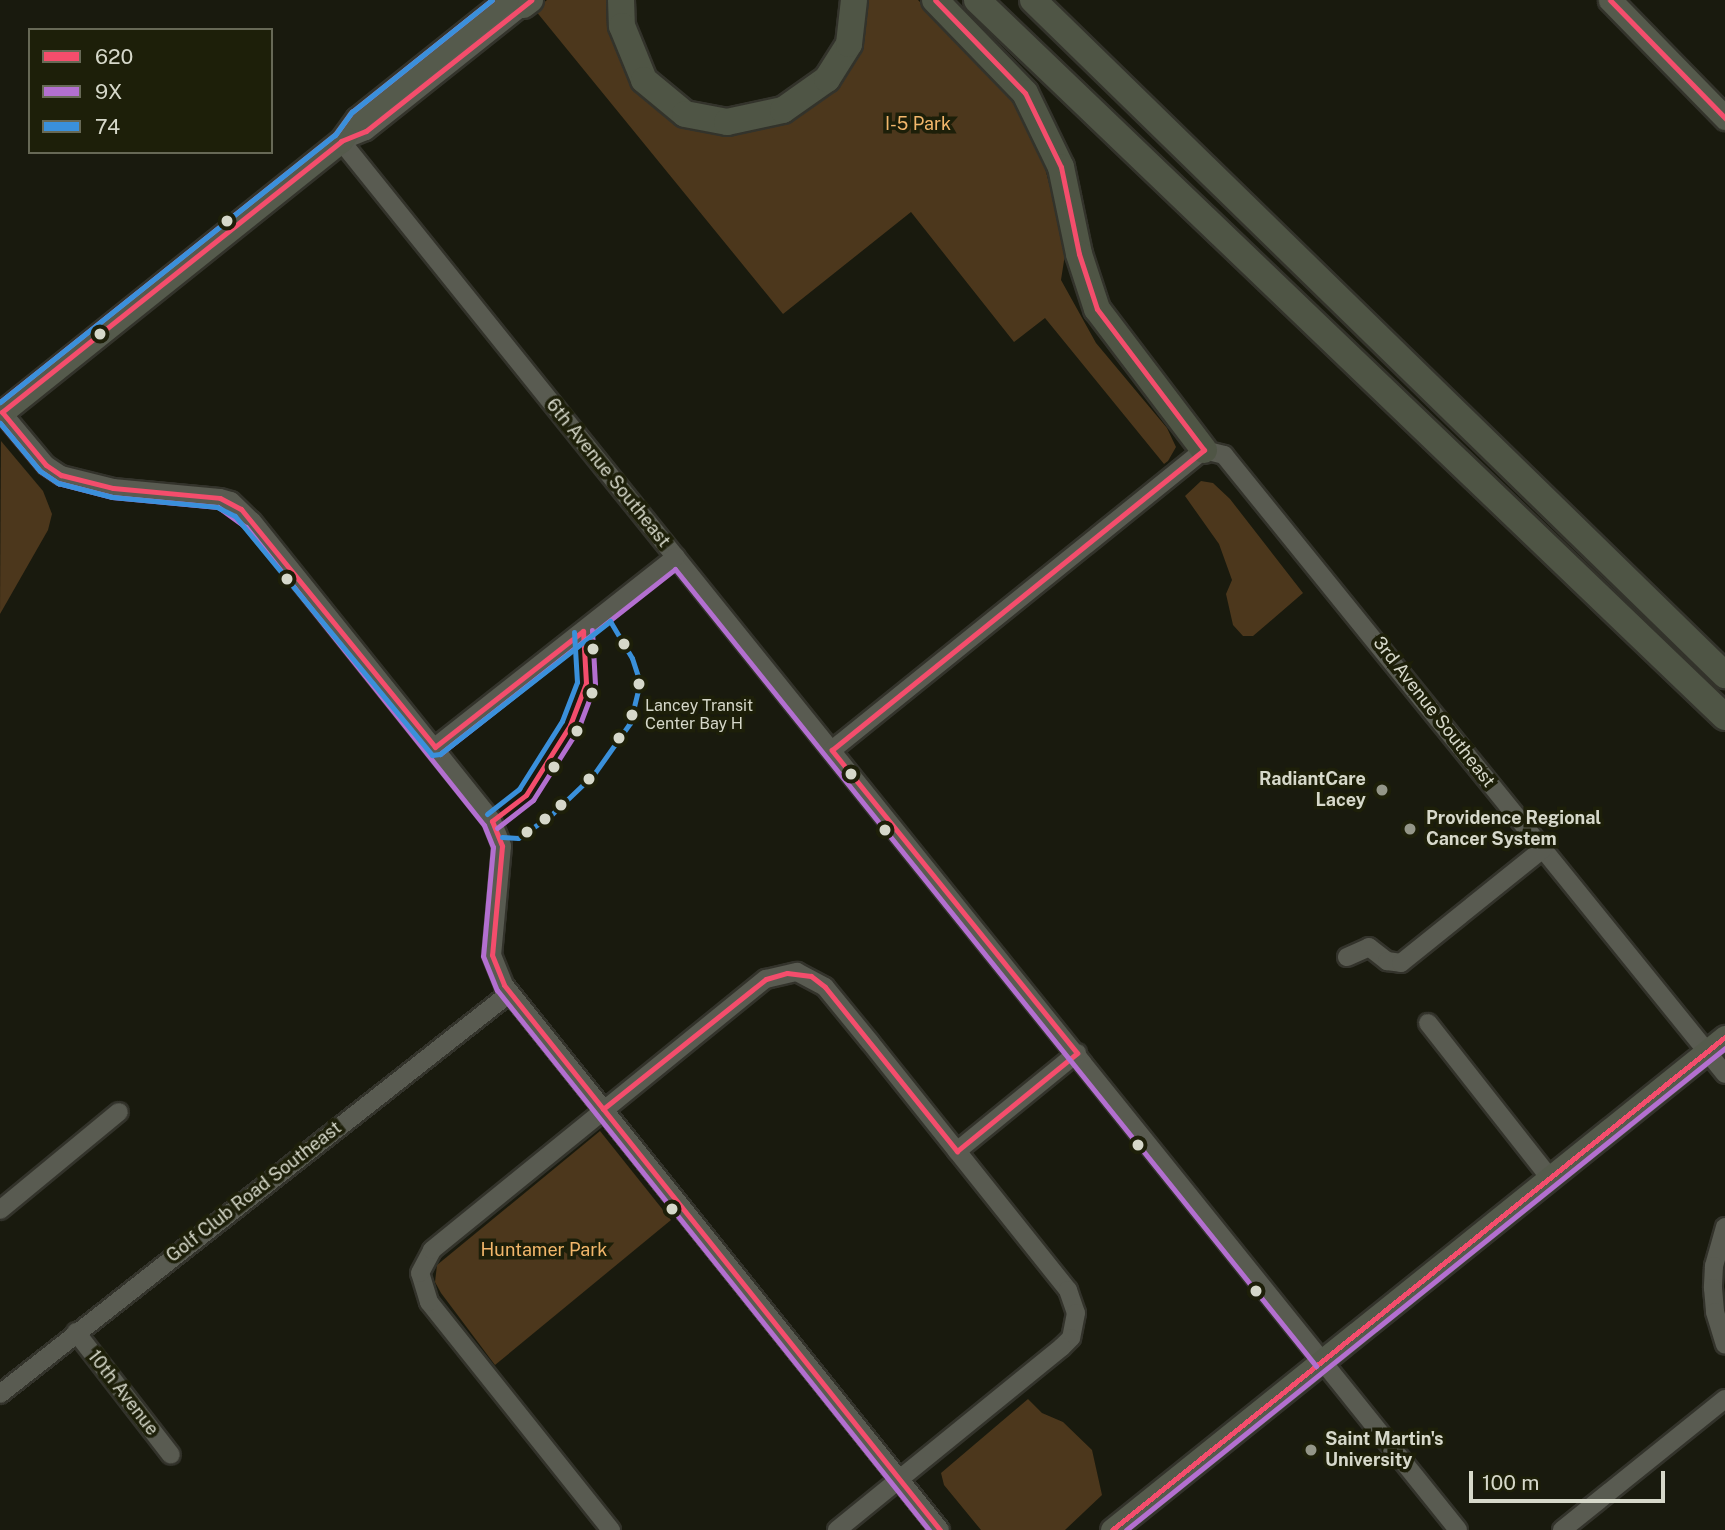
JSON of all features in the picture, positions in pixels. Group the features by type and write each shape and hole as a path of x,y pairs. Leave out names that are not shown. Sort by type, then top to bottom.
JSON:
{"highway":[{"path":"621,0 625,36 644,80 685,114 727,122 783,110 827,79 849,44 853,0"},
{"path":"935,0 998,61 1039,117 1061,167 1079,254 1097,309 1204,450"},
{"path":"977,0 1725,717"},
{"path":"1032,0 1267,225 1725,675"},
{"path":"1050,0 1267,225"}],"main road":[{"path":"1610,0 1725,118"},
{"path":"1,412 341,141 357,120 520,2"},
{"path":"1112,1530 1716,1044"}],"street":[{"name":"6th Avenue Southeast","path":"341,141 1458,1530"},
{"path":"1,412 46,465 61,475 113,488 220,498 242,509 478,799 502,846 492,955 495,969 510,993 940,1530"},
{"path":"832,750 1204,450"},
{"name":"3rd Avenue Southeast","path":"1204,450 1224,455 1237,467 1543,849 1716,1044 1725,1074"},
{"path":"435,747 676,557"},
{"path":"1347,957 1369,947 1387,961 1401,963 1543,849"},
{"path":"611,1530 429,1302 420,1273 432,1250 603,1109 766,979 797,972 825,988 1068,1290 1074,1301 1076,1324 1062,1348 837,1530"},
{"name":"Golf Club Road Southeast","path":"0,1394 510,993"},
{"path":"1428,1023 1550,1178"},
{"path":"957,1151 1077,1053"},
{"path":"0,1210 119,1112"},
{"path":"1725,1227 1714,1266 1713,1288 1725,1345"},
{"name":"10th Avenue","path":"76,1332 171,1455"},
{"path":"1562,1530 1725,1399"}],"green space":[{"name":"I-5 Park","path":"547,0 608,0 612,25 679,123 711,133 731,133 783,125 840,85 852,63 865,0 918,0 1011,95 1039,145 1066,248 1061,280 1096,343 1167,428 1176,447 1168,461 1164,464 1045,318 1014,342 911,212 783,314 535,10"},
{"path":"1,441 43,491 52,514 48,530 0,614"},
{"path":"1201,481 1213,483 1230,499 1303,593 1253,636 1243,636 1233,625 1226,594 1232,580 1219,544 1185,496"},
{"name":"Huntamer Park","path":"600,1131 671,1220 495,1365 441,1293 435,1282 437,1265"},
{"path":"1028,1399 1042,1413 1063,1422 1092,1450 1102,1495 1065,1530 981,1530 944,1485 941,1473"}],"transit line":[{"name":"9X","path":"0,402 335,135 352,112 492,0"},
{"name":"74","path":"0,402 335,135 352,112 492,0"},
{"name":"620","path":"2,412 341,141 366,131 531,0"},
{"name":"620","path":"603,1109 766,979 787,973 811,976 825,987 957,1151 1077,1053 832,750 1204,450 1097,309 1079,254 1061,167 1025,93 935,0"},
{"name":"620","path":"1610,0 1725,118"},
{"name":"620","path":"2,412 46,465 61,475 113,488 220,498 241,509 435,747"},
{"name":"9X","path":"0,423 40,471 58,483 112,497 218,507 246,527 484,825 493,847 483,956 497,990 929,1530"},
{"name":"74","path":"0,423 40,471 58,483 112,497 217,507 235,516 432,755 440,754 610,621 632,658 640,682 630,723 594,774 551,815 518,838 502,837"},
{"name":"9X","path":"440,754 675,569 1316,1366"},
{"name":"9X","path":"497,828 533,800 578,729 595,684 592,630"},
{"name":"620","path":"435,747 583,631"},
{"name":"620","path":"492,821 526,795 570,725 586,683 583,631"},
{"name":"74","path":"487,814 519,789 562,721 577,682 574,632"},
{"name":"620","path":"492,821 502,846 492,955 504,985 940,1530"},
{"name":"620","path":"1112,1530 1725,1037"},
{"name":"9X","path":"1126,1530 1725,1048"}],"place":[{"name":"Lancey Transit Center Bay H","path":"632,715"},
{"name":"RadiantCare Lacey","path":"1382,790"},
{"name":"Providence Regional Cancer System","path":"1410,829"},
{"name":"Saint Martin's University","path":"1311,1450"}]}
